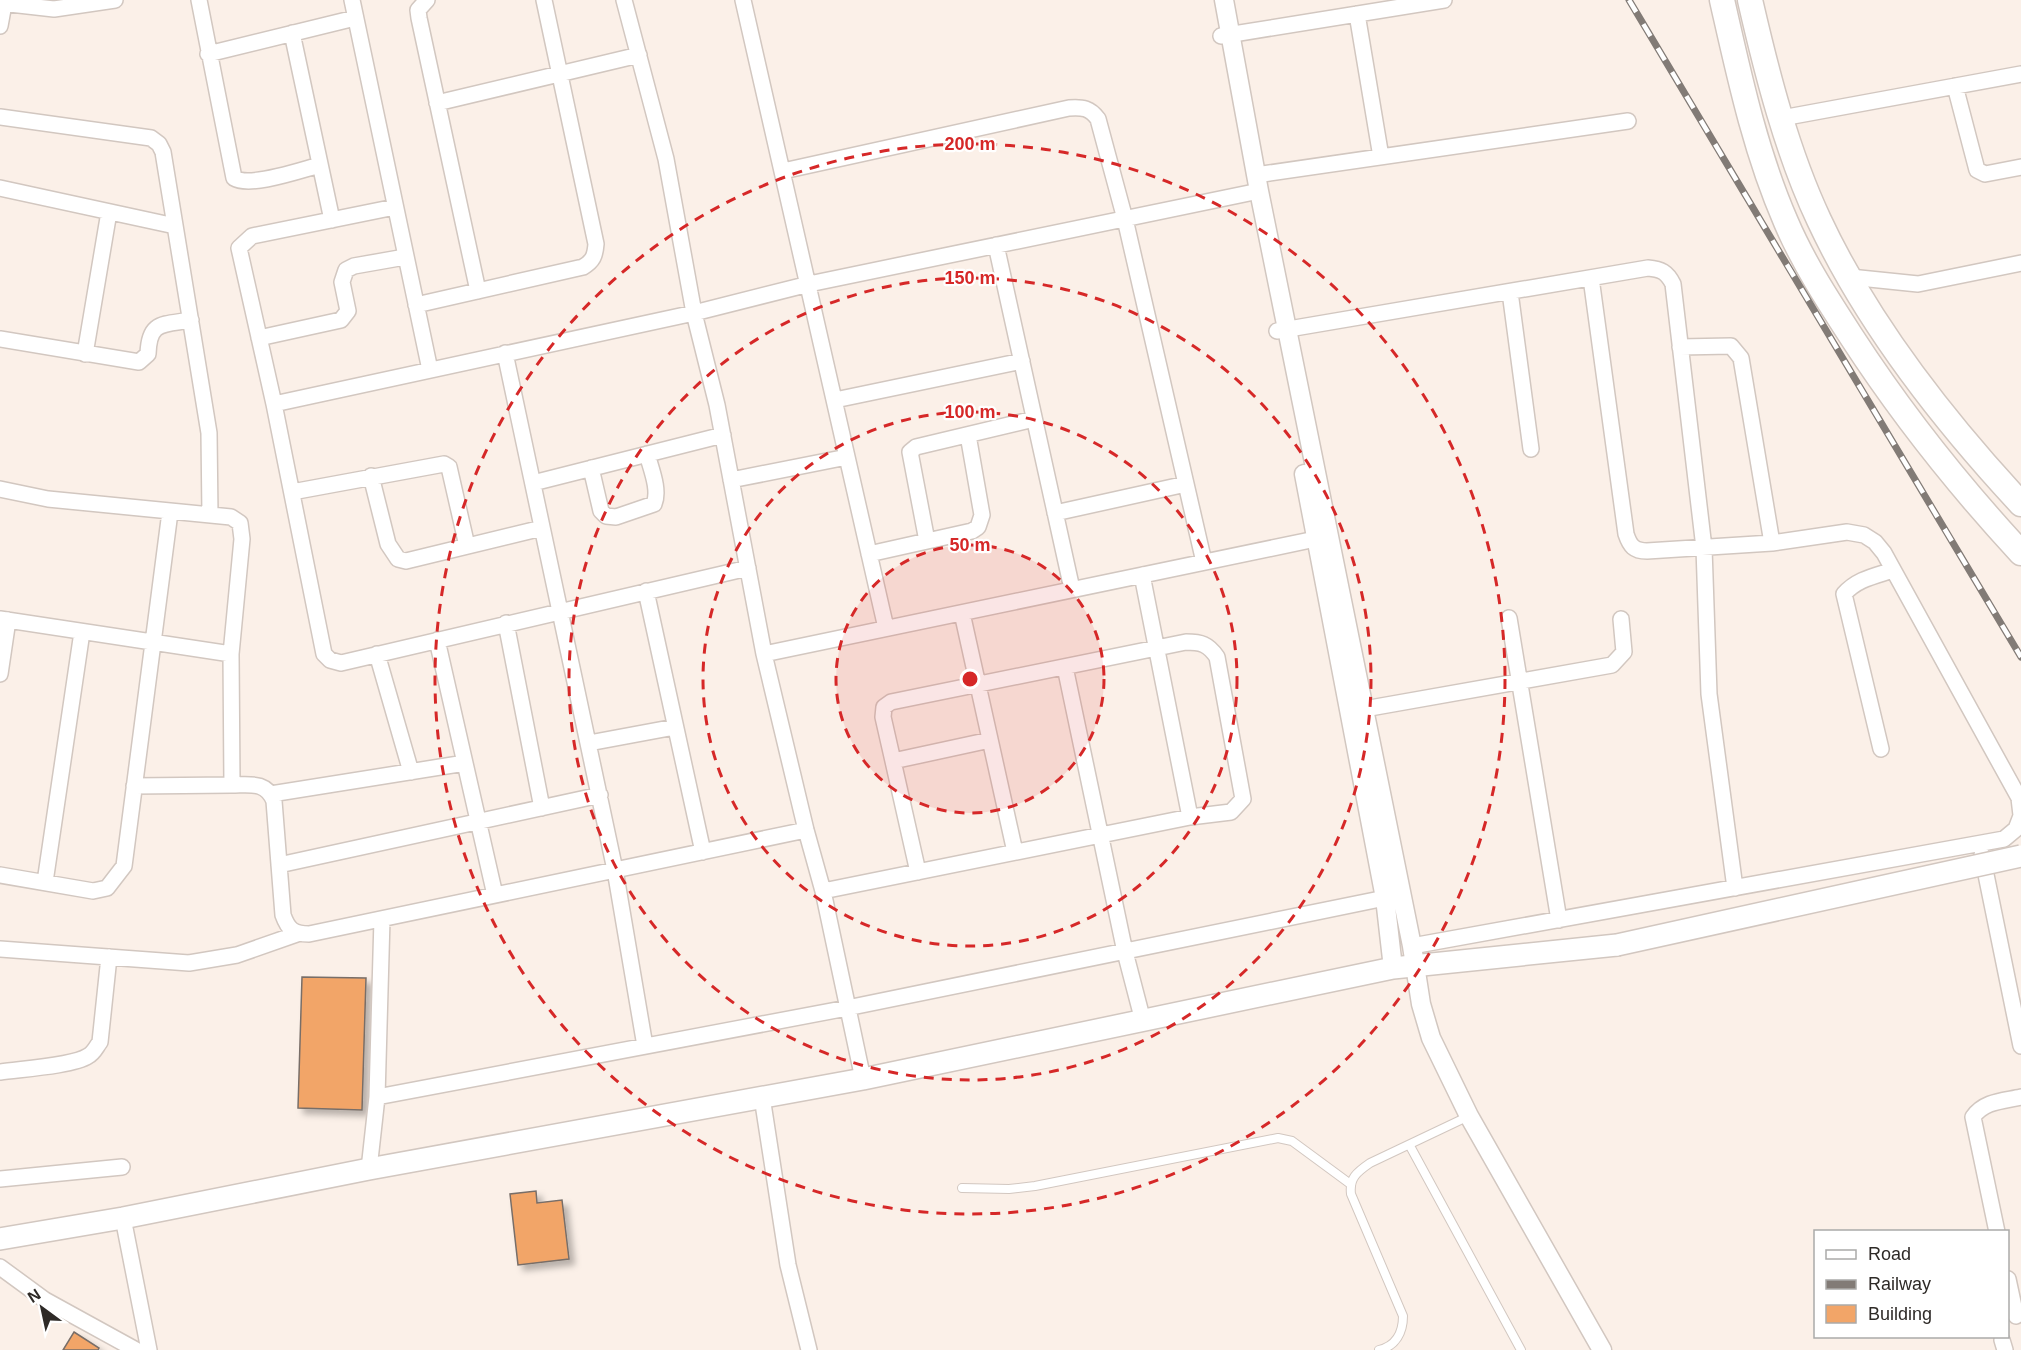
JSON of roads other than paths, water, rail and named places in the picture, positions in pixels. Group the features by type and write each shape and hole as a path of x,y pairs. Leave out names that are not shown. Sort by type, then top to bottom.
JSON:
{"highway":[{"path":"1722,0 1744,99 1764,167 1786,224 1824,295 1884,387 1945,467 2021,553"},
{"path":"1750,0 1782,118 1800,174 1816,212 1850,277 1921,386 1961,439 2021,504"}],"main road":[{"path":"0,1239 863,1079 1393,968 1413,956 1617,945 2021,856"}],"street":[{"path":"0,26 2,4 54,9 115,0"},
{"path":"199,0 234,178 241,182 252,181 320,165"},
{"path":"352,0 430,370"},
{"path":"427,0 418,10 478,291"},
{"path":"416,305 583,267 592,262 596,255 596,244 544,0"},
{"path":"624,0 666,159 694,313 723,435 764,654 823,891 863,1079"},
{"path":"743,0 886,628"},
{"path":"1214,0 1226,35"},
{"path":"1224,0 1226,35 1282,330 1357,710 1413,956 1421,1004 1431,1038 1469,1116 1602,1350"},
{"path":"1226,35 1444,0"},
{"path":"1358,14 1381,157"},
{"path":"208,54 355,18"},
{"path":"292,33 332,220"},
{"path":"437,103 639,55"},
{"path":"1782,118 2021,74"},
{"path":"1955,86 1977,170 1985,174 2021,167"},
{"path":"783,171 1082,107 1092,111 1098,119 1125,219 1204,562"},
{"path":"0,117 150,138 159,144 163,152 208,433 210,515"},
{"path":"274,404 694,313 809,284 1125,219 1381,157 1628,121"},
{"path":"0,188 175,226"},
{"path":"395,207 252,236 243,241 239,248 274,404 324,654 330,660 341,663 748,568"},
{"path":"85,354 109,212"},
{"path":"996,245 1072,589"},
{"path":"259,338 341,320 348,311 342,282 346,270 354,266 405,257"},
{"path":"1850,277 1918,284 2021,263"},
{"path":"1282,330 1648,268 1659,269 1668,274 1673,284 1704,548 1709,694 1735,888"},
{"path":"1413,956 1559,920 2004,838 2016,830 2021,815 2020,798 1893,570 1875,542 1864,535 1847,532 1772,543 1704,548 1637,551 1630,544 1626,534 1591,278"},
{"path":"1510,292 1531,449"},
{"path":"0,339 139,362 148,354 150,333 155,327 191,321"},
{"path":"1680,347 1731,346 1742,358 1772,543"},
{"path":"505,353 600,795 645,1047"},
{"path":"835,400 1022,361"},
{"path":"927,541 910,452 916,447 1034,419"},
{"path":"532,483 723,435"},
{"path":"869,554 972,531 982,522 968,435"},
{"path":"591,468 601,511 606,516 616,517 654,504 657,498 647,454"},
{"path":"731,480 848,457"},
{"path":"292,492 436,464 449,467 466,546"},
{"path":"371,476 388,544 398,559 405,561 542,528"},
{"path":"1055,513 1186,484"},
{"path":"0,489 48,500 231,517 240,523 242,539 231,654 232,785"},
{"path":"0,875 93,891 107,888 118,878 124,866 170,512"},
{"path":"764,654 1323,538"},
{"path":"1881,749 1845,606 1844,594 1852,585 1862,580 1893,570"},
{"path":"1142,575 1190,817"},
{"path":"646,591 703,852"},
{"path":"962,613 1015,852"},
{"path":"1509,618 1559,920"},
{"path":"0,674 4,619 153,644 231,654"},
{"path":"1357,710 1612,665 1624,652 1621,619"},
{"path":"506,623 542,808"},
{"path":"45,882 82,632"},
{"path":"437,640 495,896"},
{"path":"823,891 1100,836 1190,817 1231,812 1243,799 1239,767 1216,657 1210,647 1201,642 1186,642 891,702 884,707 882,717 918,872"},
{"path":"377,654 411,772"},
{"path":"1065,666 1125,952 1143,1021"},
{"path":"1357,710 1393,968"},
{"path":"589,742 675,727"},
{"path":"893,761 990,740"},
{"path":"271,794 465,763"},
{"path":"134,786 257,785 265,787 274,801 283,915 288,928 297,934"},
{"path":"279,865 600,795"},
{"path":"0,949 189,963 211,961 237,956 297,934 309,934 495,896 806,830"},
{"path":"1980,843 2021,1046"},
{"path":"377,1097 847,1008 1385,898"},
{"path":"369,1169 377,1097 382,919"},
{"path":"0,1072 74,1061 86,1058 94,1052 100,1042 109,957"},
{"path":"762,1097 788,1265 809,1350"},
{"path":"1997,1230 1973,1117 1979,1108 2021,1097"},
{"path":"0,1179 122,1167"},
{"path":"123,1218 149,1350"},
{"path":"0,1267 18,1283 45,1300 136,1350"},
{"path":"2009,1288 2016,1316"}],"lane":[{"path":"1379,1350 1395,1342 1402,1329 1402,1316 1351,1194 1349,1184 1355,1173 1370,1163 1469,1116"},
{"path":"962,1188 1009,1189 1035,1185 1278,1138 1292,1141 1349,1184"},
{"path":"1410,1146 1521,1350"}],"railway":[{"path":"1629,0 2021,657"}]}
